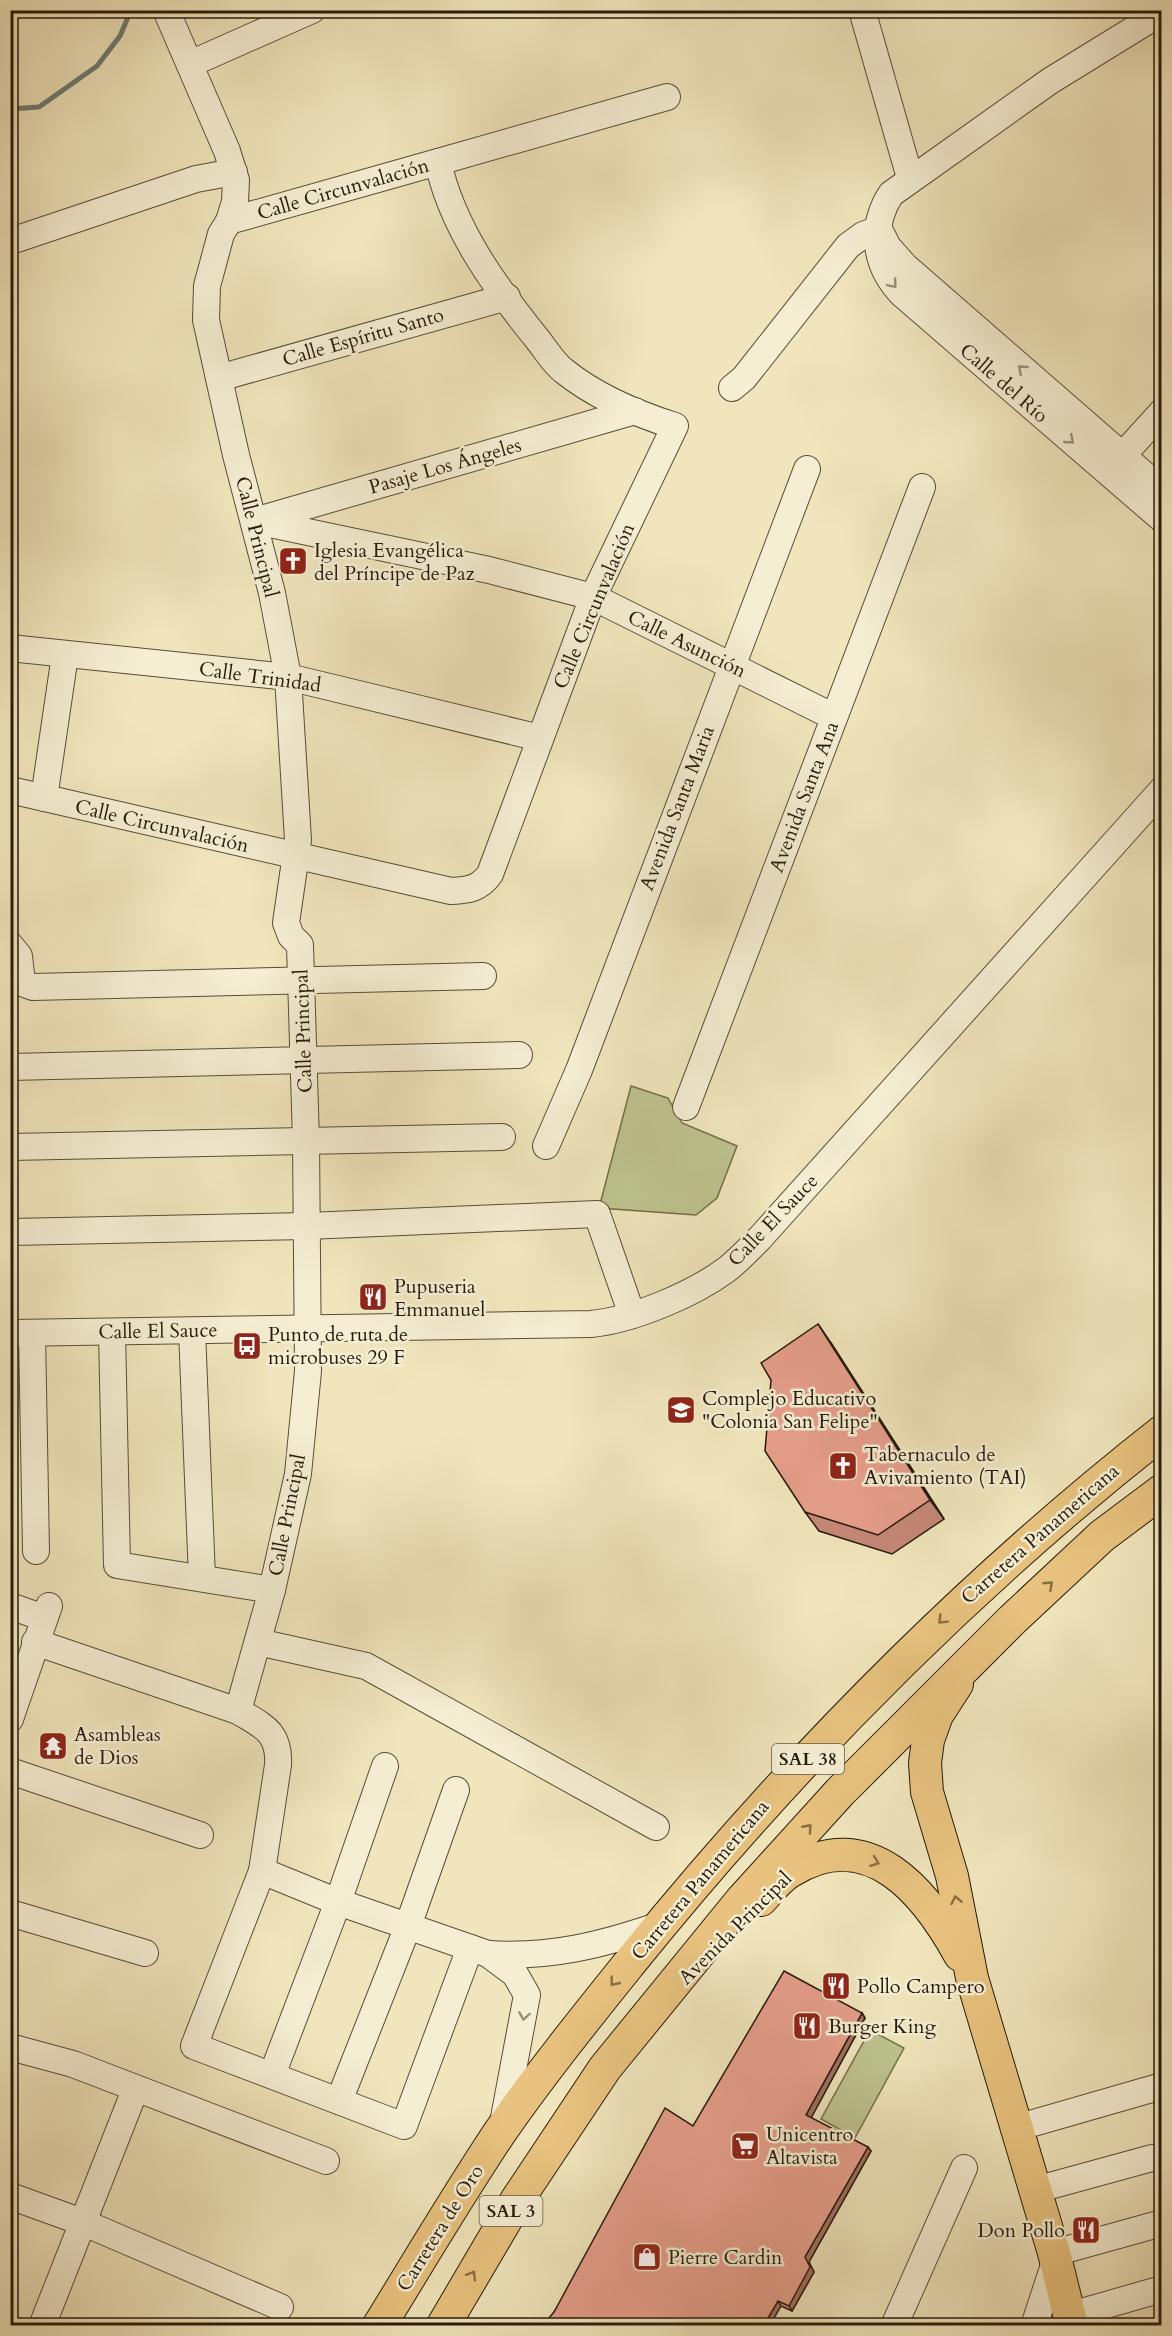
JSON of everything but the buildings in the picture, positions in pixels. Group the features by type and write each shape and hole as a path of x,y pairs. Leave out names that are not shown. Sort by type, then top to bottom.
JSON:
{"highway":[{"name":"Carretera Panamericana","path":"501,2131 660,1925 740,1830 967,1596 1093,1486 1161,1432"},
{"name":"SAL 38","path":"584,2099 634,2029 742,1900 833,1801 1012,1620 1102,1536 1161,1491"},
{"name":"SAL 3","path":"442,2325 517,2200 584,2099"},
{"name":"Carretera de Oro","path":"379,2325 501,2131"}],"main road":[{"name":"Avenida Principal","path":"1012,1620 949,1694 928,1740 925,1763 927,1792 952,1876 972,1978 1071,2316"},
{"name":"Avenida Principal","path":"634,2029 789,1871 813,1860 835,1855 869,1860 901,1876 937,1916 972,1978"}],"street":[{"name":"Calle Principal","path":"166,10 236,180 235,202 215,251 206,295 206,320 236,455 255,521 288,677 298,840 286,923 291,936 300,945 306,1142 308,1371 298,1474 272,1590 238,1711"},
{"path":"190,64 312,10"},
{"path":"862,10 910,178"},
{"name":"Calle del Río","path":"1158,20 1050,81 910,178 891,194 883,206 879,229 879,255 888,280 1115,464 1161,490"},
{"path":"438,162 667,97"},
{"name":"Calle Circunvalación","path":"10,790 451,891 467,891 481,885 490,874 593,597 675,426 635,411 562,371 507,297 458,221 442,182 438,162 229,221"},
{"path":"11,241 196,179 234,172"},
{"path":"732,388 744,378 849,246 863,235 879,229"},
{"name":"Calle Espíritu Santo","path":"219,378 507,297"},
{"name":"Pasaje Los Ángeles","path":"255,521 635,411"},
{"path":"1115,464 1161,412"},
{"name":"Calle del Río","path":"1115,464 1161,519"},
{"name":"Avenida Santa Maria","path":"546,1146 579,1070 807,469"},
{"name":"Avenida Santa Ana","path":"686,1107 922,487"},
{"name":"Calle Asunción","path":"255,521 489,570 593,597 834,717"},
{"name":"Calle Trinidad","path":"10,648 288,677 540,738"},
{"path":"44,798 65,655"},
{"name":"Calle El Sauce","path":"21,1333 591,1324 632,1316 688,1292 726,1270 760,1238 1161,790"},
{"path":"10,945 19,956 22,983 33,987 483,976"},
{"path":"10,1067 519,1055"},
{"path":"10,1148 502,1137"},
{"path":"10,1232 307,1226 597,1214 632,1316"},
{"path":"192,1331 202,1578"},
{"path":"112,1332 117,1565 272,1590"},
{"path":"21,1333 36,1551"},
{"path":"10,1606 47,1612 10,1719"},
{"path":"35,1642 238,1711 268,1729 279,1757 262,1871 194,2046 404,2126 479,1951"},
{"path":"258,1642 366,1666 656,1827"},
{"path":"272,2075 338,1902 385,1766"},
{"path":"10,1771 200,1835"},
{"path":"339,2101 408,1926 456,1790"},
{"path":"262,1871 338,1902 479,1951 520,1956 600,1945 660,1925"},
{"path":"10,1913 145,1953"},
{"path":"479,1951 515,1974 527,1995 501,2131"},
{"path":"10,2047 73,2064 135,2090 326,2161"},
{"path":"1016,2128 1161,2086"},
{"path":"42,2325 135,2090"},
{"path":"1035,2190 1152,2158"},
{"path":"894,2325 964,2168"},
{"path":"10,2196 82,2222 280,2307"},
{"path":"1034,2325 1055,2256 1161,2223"},
{"path":"1041,2325 1161,2289"}],"green space":[{"path":"631,1086 668,1098 682,1123 737,1146 717,1198 696,1215 599,1208"},
{"path":"870,2030 904,2048 855,2138 821,2119"}],"waterway":[{"path":"10,109 39,107 97,66 120,36 131,10"}],"place":[{"name":"Iglesia Evangélica del Príncipe de Paz","path":"293,561"},
{"name":"Pupuseria Emmanuel","path":"373,1297"},
{"name":"Punto de ruta de microbuses 29 F","path":"247,1346"},
{"name":"Complejo Educativo \"Colonia San Felipe\"","path":"681,1410"},
{"name":"Tabernaculo de Avivamiento (TAI)","path":"843,1466"},
{"name":"Asambleas de Dios","path":"53,1746"},
{"name":"Pollo Campero","path":"836,1986"},
{"name":"Burger King","path":"807,2026"},
{"name":"Unicentro Altavista","path":"745,2146"},
{"name":"Don Pollo","path":"1086,2230"},
{"name":"Pierre Cardin","path":"647,2257"}]}
